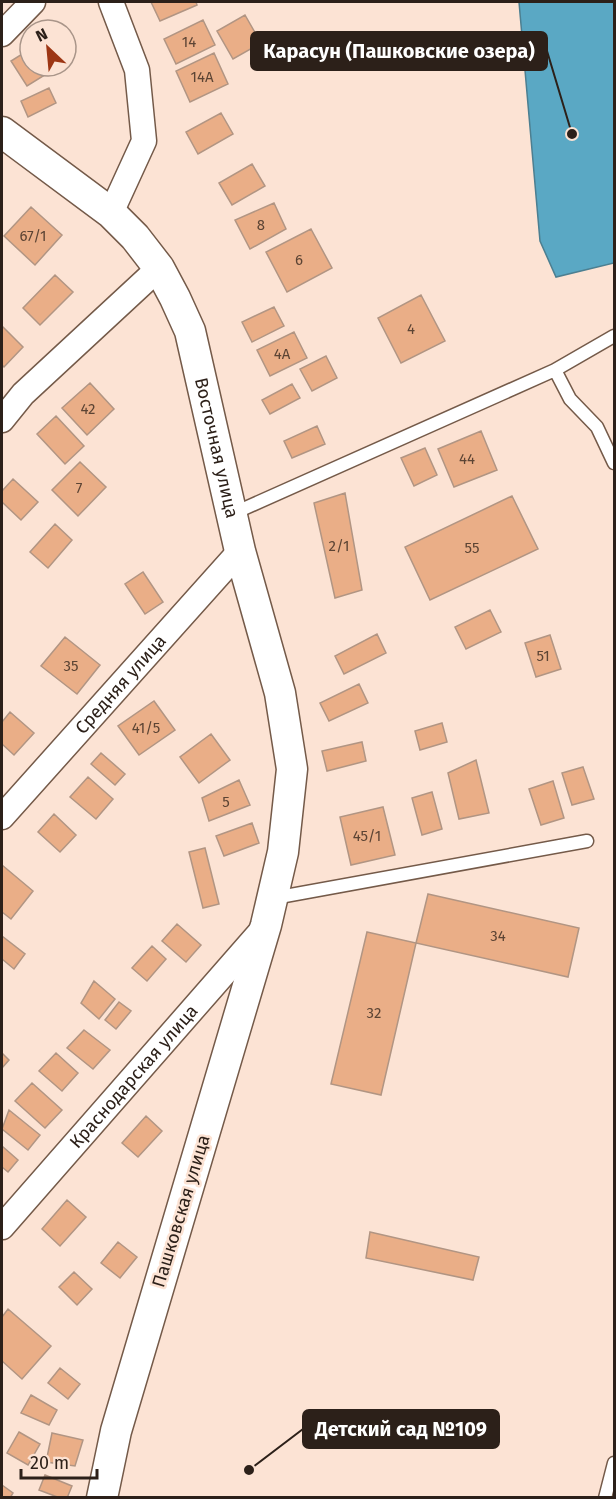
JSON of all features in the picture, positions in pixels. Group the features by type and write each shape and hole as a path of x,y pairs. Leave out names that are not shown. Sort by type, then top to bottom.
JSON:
{"street":[{"path":"2,34 33,2"},
{"path":"111,2 137,70 144,141 111,213"},
{"name":"Восточная улица","path":"2,132 111,213 135,237 159,268 190,331 240,551 280,693 292,769 283,852 269,912"},
{"path":"2,420 23,394 159,268"},
{"name":"Средняя улица","path":"2,818 240,551"},
{"name":"Краснодарская улица","path":"2,1227 269,912"},
{"name":"Пашковская улица","path":"102,1497 116,1431 269,912"}],"lane":[{"path":"232,514 555,370 615,336"},
{"path":"555,370 570,399 597,427 615,463"},
{"path":"269,912 587,841"},
{"path":"605,1497 615,1463"}],"water":[{"path":"519,2 614,2 614,263 556,277 540,241"}],"building":[{"path":"151,2 196,2 197,5 160,21"},
{"path":"245,15 261,43 233,59 217,31"},
{"path":"203,20 215,45 176,64 164,39"},
{"path":"214,53 228,84 190,102 176,71"},
{"path":"18,57 18,72 11,61"},
{"path":"22,78 40,78 27,86"},
{"path":"49,88 56,103 28,117 21,101"},
{"path":"221,113 233,134 198,154 186,132"},
{"path":"252,164 265,186 232,205 219,183"},
{"path":"274,203 286,229 250,249 235,220"},
{"path":"31,207 62,235 35,265 4,236"},
{"path":"311,229 332,268 287,292 266,252"},
{"path":"55,275 73,292 40,325 23,308"},
{"path":"421,295 445,341 401,363 378,318"},
{"path":"274,307 284,326 252,342 242,322"},
{"path":"2,326 23,347 4,367 2,365"},
{"path":"294,332 307,358 270,376 257,350"},
{"path":"326,356 337,378 312,391 300,369"},
{"path":"90,383 114,409 87,435 62,408"},
{"path":"292,384 300,398 270,414 262,400"},
{"path":"56,416 84,446 65,464 37,434"},
{"path":"317,426 325,444 292,458 284,441"},
{"path":"481,431 497,470 454,487 438,449"},
{"path":"425,448 437,475 414,486 401,458"},
{"path":"80,462 106,487 78,516 52,490"},
{"path":"13,479 38,502 21,520 2,502 2,491"},
{"path":"345,493 362,590 335,598 314,503"},
{"path":"512,496 538,549 430,600 405,547"},
{"path":"55,524 72,540 48,568 30,552"},
{"path":"143,572 163,602 145,614 125,584"},
{"path":"490,610 501,632 466,649 455,627"},
{"path":"377,634 386,653 344,674 335,656"},
{"path":"550,635 561,669 536,677 525,643"},
{"path":"65,637 100,665 77,694 41,666"},
{"path":"359,684 368,703 329,721 320,703"},
{"path":"154,701 175,730 139,755 118,726"},
{"path":"10,712 34,733 14,755 2,744 2,722"},
{"path":"442,723 447,742 420,750 415,731"},
{"path":"211,734 230,760 199,783 180,757"},
{"path":"362,742 366,761 327,771 322,751"},
{"path":"101,753 125,774 115,785 91,764"},
{"path":"476,760 489,813 459,819 448,773"},
{"path":"583,767 594,799 572,805 562,773"},
{"path":"88,777 113,799 96,819 70,797"},
{"path":"239,780 250,805 209,821 202,798"},
{"path":"553,781 564,818 541,825 529,789"},
{"path":"432,792 442,829 422,835 412,798"},
{"path":"383,807 395,855 351,865 340,817"},
{"path":"54,814 76,835 60,852 38,832"},
{"path":"252,823 259,843 224,856 216,836"},
{"path":"205,848 219,904 203,908 189,852"},
{"path":"2,865 33,891 11,919 2,912"},
{"path":"428,894 579,928 568,977 416,943"},
{"path":"177,924 201,945 186,962 162,941"},
{"path":"367,932 416,943 381,1095 331,1084"},
{"path":"2,936 25,954 14,969 2,959"},
{"path":"152,946 166,959 147,981 132,968"},
{"path":"94,981 115,999 99,1019 81,1003"},
{"path":"119,1002 131,1011 116,1029 105,1020"},
{"path":"84,1030 110,1050 93,1069 67,1048"},
{"path":"2,1053 9,1060 2,1068"},
{"path":"56,1053 78,1073 62,1091 39,1071"},
{"path":"32,1083 62,1110 45,1128 15,1101"},
{"path":"9,1110 40,1135 28,1150 2,1129"},
{"path":"146,1116 162,1131 138,1157 122,1143"},
{"path":"2,1146 18,1160 8,1172 2,1167"},
{"path":"67,1200 86,1217 60,1246 42,1229"},
{"path":"370,1232 479,1257 473,1280 366,1258"},
{"path":"118,1242 137,1257 120,1278 101,1263"},
{"path":"74,1272 92,1289 77,1305 59,1287"},
{"path":"8,1309 51,1346 22,1379 2,1361 2,1317"},
{"path":"60,1368 80,1384 68,1399 48,1383"},
{"path":"31,1395 57,1410 49,1425 21,1413"},
{"path":"19,1432 40,1444 28,1465 7,1453"},
{"path":"52,1433 83,1440 75,1466 46,1462"},
{"path":"45,1475 72,1486 67,1498 60,1498 39,1490"},
{"path":"2,1485 13,1493 10,1498 2,1498"}],"place":[{"name":"Карасун (Пашковские озера)","path":"572,134"},
{"name":"Детский сад №109","path":"249,1470"}]}
